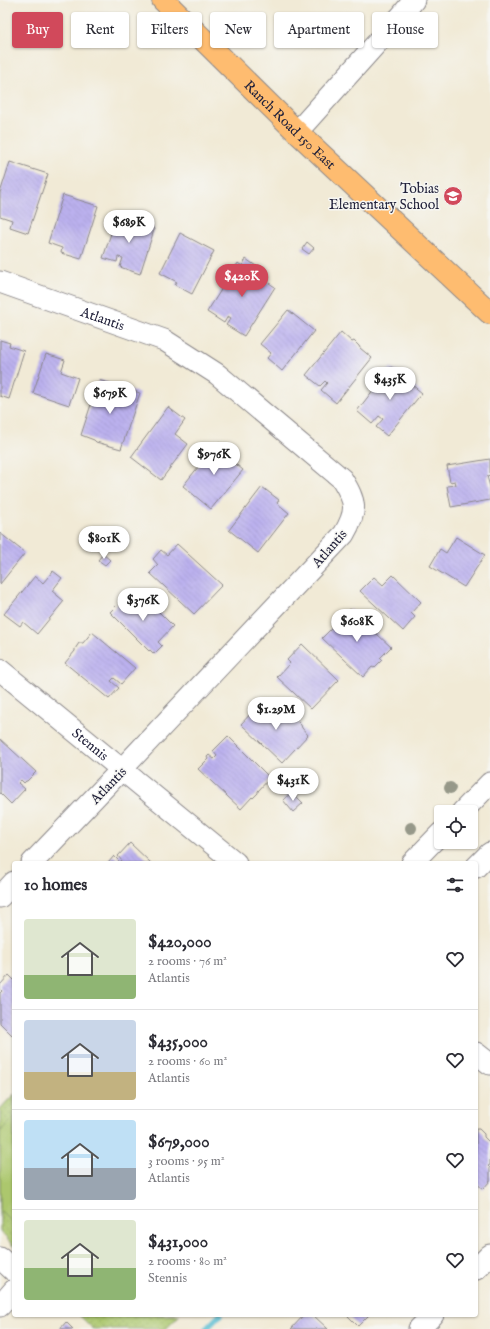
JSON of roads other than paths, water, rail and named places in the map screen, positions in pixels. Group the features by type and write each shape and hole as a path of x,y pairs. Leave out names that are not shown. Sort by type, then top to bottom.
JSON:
{"main road":[{"name":"Ranch Road 150 East","path":"163,0 297,132 490,312"}],"street":[{"path":"297,132 414,0"},
{"name":"Atlantis","path":"0,282 164,340 217,374 342,479 361,507 344,534 34,861"},
{"name":"Stennis","path":"0,670 234,861"},
{"path":"469,805 490,782"},
{"path":"414,861 434,840"},
{"path":"478,865 490,853"},
{"path":"0,897 12,884"},
{"path":"478,1055 490,1064"},
{"path":"478,1268 490,1255"},
{"path":"0,1258 12,1269"},
{"path":"0,1306 12,1292"},
{"path":"419,1329 431,1317"}],"waterway":[{"path":"206,1329 218,1317"}],"place":[{"name":"Tobias Elementary School","path":"453,196"}]}
